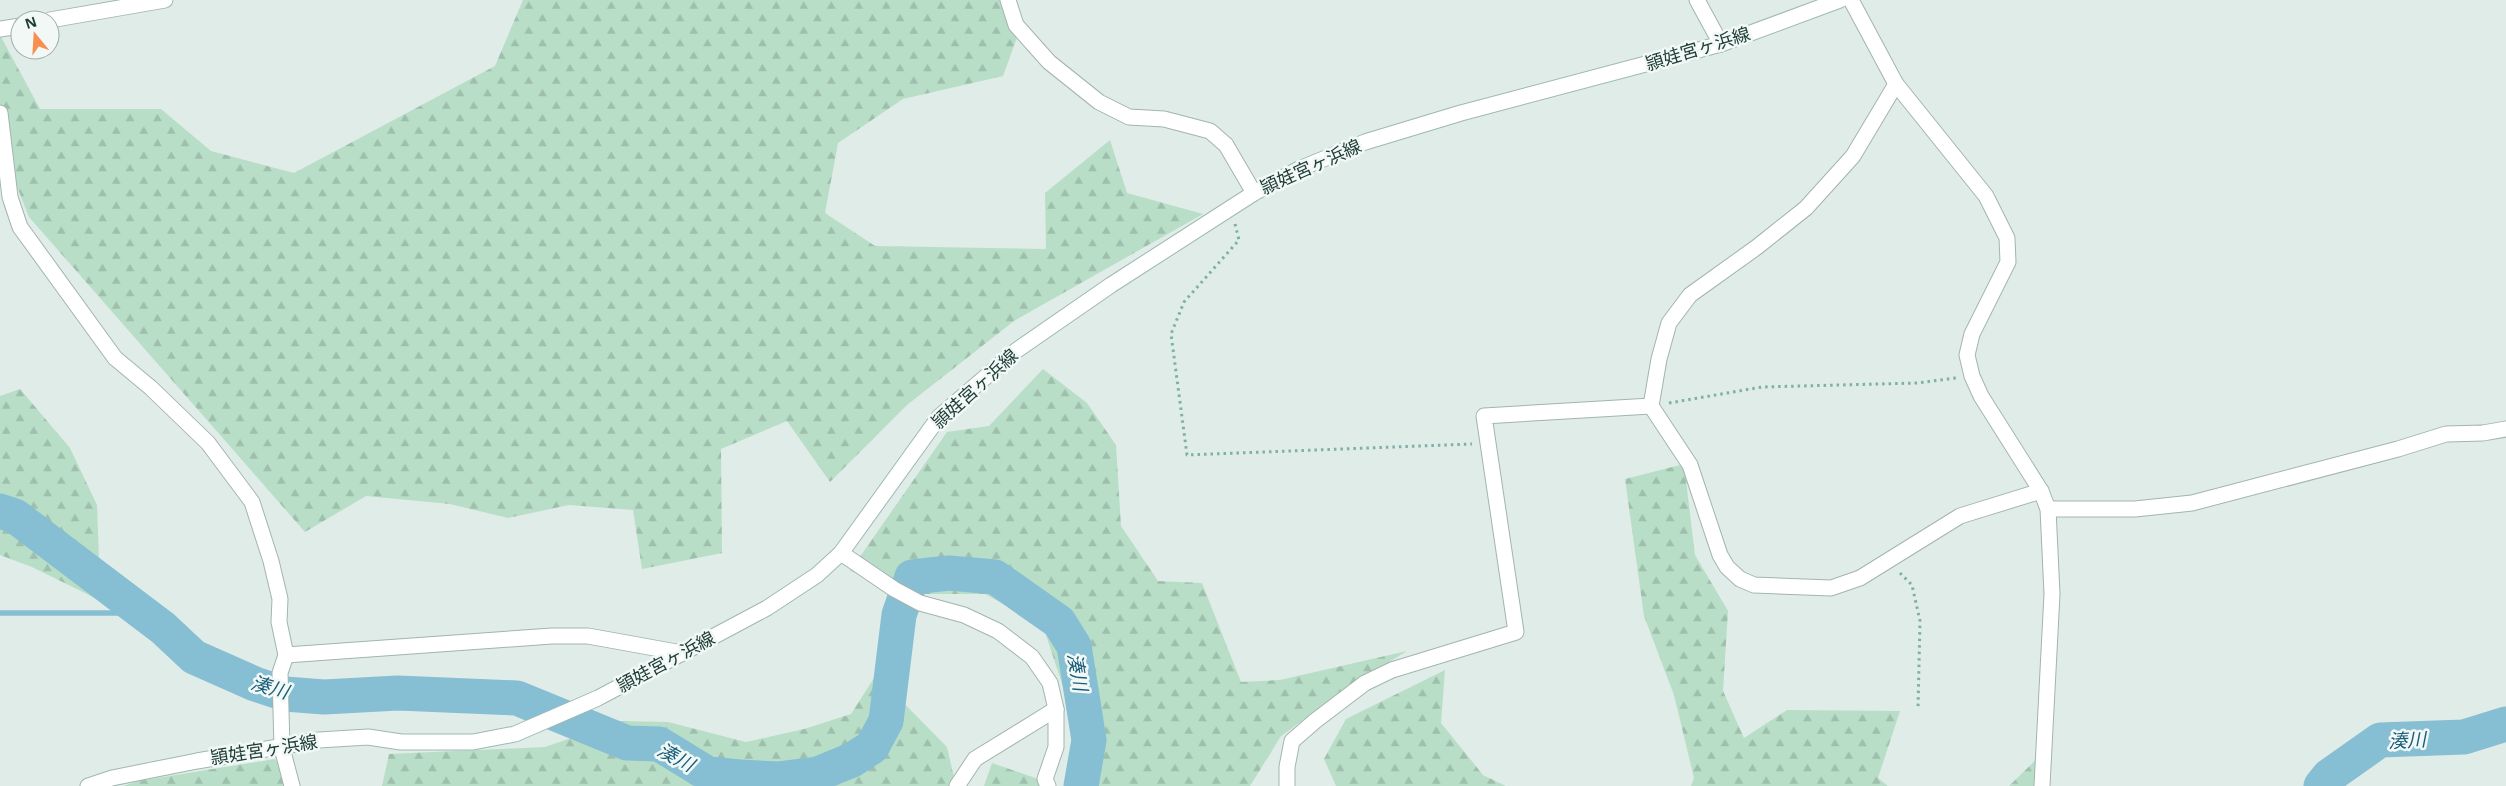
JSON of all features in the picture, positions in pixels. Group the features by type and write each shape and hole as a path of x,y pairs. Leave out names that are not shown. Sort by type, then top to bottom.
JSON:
{"street":[{"path":"60,18 165,0"},
{"path":"1008,0 1016,24 1044,56 1099,102 1128,117 1164,119 1210,131 1226,145 1254,192"},
{"path":"1697,0 1721,44"},
{"name":"頴娃宮ヶ浜線","path":"88,786 112,778 197,761 329,739 368,737 401,742 473,742 515,734 598,698 767,608 817,575 841,553 939,417 1017,350 1230,206 1254,192 1299,169 1365,142 1461,113 1721,44 1840,0"},
{"path":"1851,0 1896,84 1986,196 2007,238 2008,262 1972,334 1968,355 1972,376 2041,491 2048,509 2052,594 2042,786"},
{"path":"1896,84 1853,156 1806,208 1757,248 1690,295 1669,323 1659,359 1651,406 1690,465 1720,555 1727,567 1740,579 1754,585 1831,588 1847,584 1889,562 1960,516 2041,491"},
{"path":"0,113 10,197 20,227 115,358 152,388 208,443 252,502 271,562 280,599 280,622 286,655 280,673 282,748 292,786"},
{"path":"1287,786 1287,767 1292,741 1315,721 1366,684 1392,670 1516,632 1484,416 1651,406"},
{"path":"2048,509 2135,509 2192,503 2398,449 2446,434 2483,433 2506,429"},
{"path":"841,553 894,589 920,603 973,619 998,631 1032,657 1050,682 1056,709 1056,747 1046,778 1048,786"},
{"path":"286,655 552,636 588,636 682,653"},
{"path":"957,786 976,759 1056,709"}],"path":[{"path":"1230,206 1238,240 1184,302 1171,334 1187,455 1489,443"},
{"path":"1651,406 1762,387 1917,383 1972,376"},
{"path":"1889,562 1912,586 1920,621 1918,709"}],"green space":[{"path":"523,0 1015,0 1019,32 1003,76 903,99 838,143 825,213 875,246 1046,249 1045,193 1110,140 1127,193 1203,214 1014,321 907,405 830,482 787,421 721,449 722,553 642,569 633,510 569,505 508,518 450,504 366,496 305,532 29,217 0,144 0,35 10,54 10,60 14,60 40,109 161,109 211,151 294,173 495,66"},
{"path":"1043,369 1087,403 1116,445 1121,526 1158,581 1202,583 1241,682 1280,680 1407,651 1352,685 1281,736 1250,786 1074,786 1069,705 1043,626 985,594 912,594 850,571 947,432 989,426"},
{"path":"20,389 70,448 97,505 99,560 95,598 32,567 0,555 0,396"},
{"path":"1684,464 1695,555 1728,611 1723,691 1744,738 1787,710 1900,711 1878,778 1888,786 1691,786 1694,778 1674,695 1644,616 1625,479"},
{"path":"1445,670 1441,723 1483,775 1506,786 1336,786 1324,759 1346,719"},
{"path":"876,675 947,747 956,786 382,786 389,754 545,747 621,721 668,722 746,742 804,729 851,714"},
{"path":"2046,750 2050,786 2009,786"},
{"path":"275,759 292,786 123,786 139,781"},
{"path":"992,763 1044,781 1045,786 984,786"}],"waterway":[{"name":"湊川","path":"0,511 15,516 163,628 194,657 255,684 285,694 324,697 398,693 517,698 627,743 659,744 708,774 740,777 777,779 818,774 852,760 872,747 886,721 899,615 912,577 949,573 995,577 1059,622 1074,646 1089,740 1081,786"},
{"path":"0,613 144,613"},
{"name":"湊川","path":"2321,786 2329,776 2380,740 2464,737 2506,724"}]}
